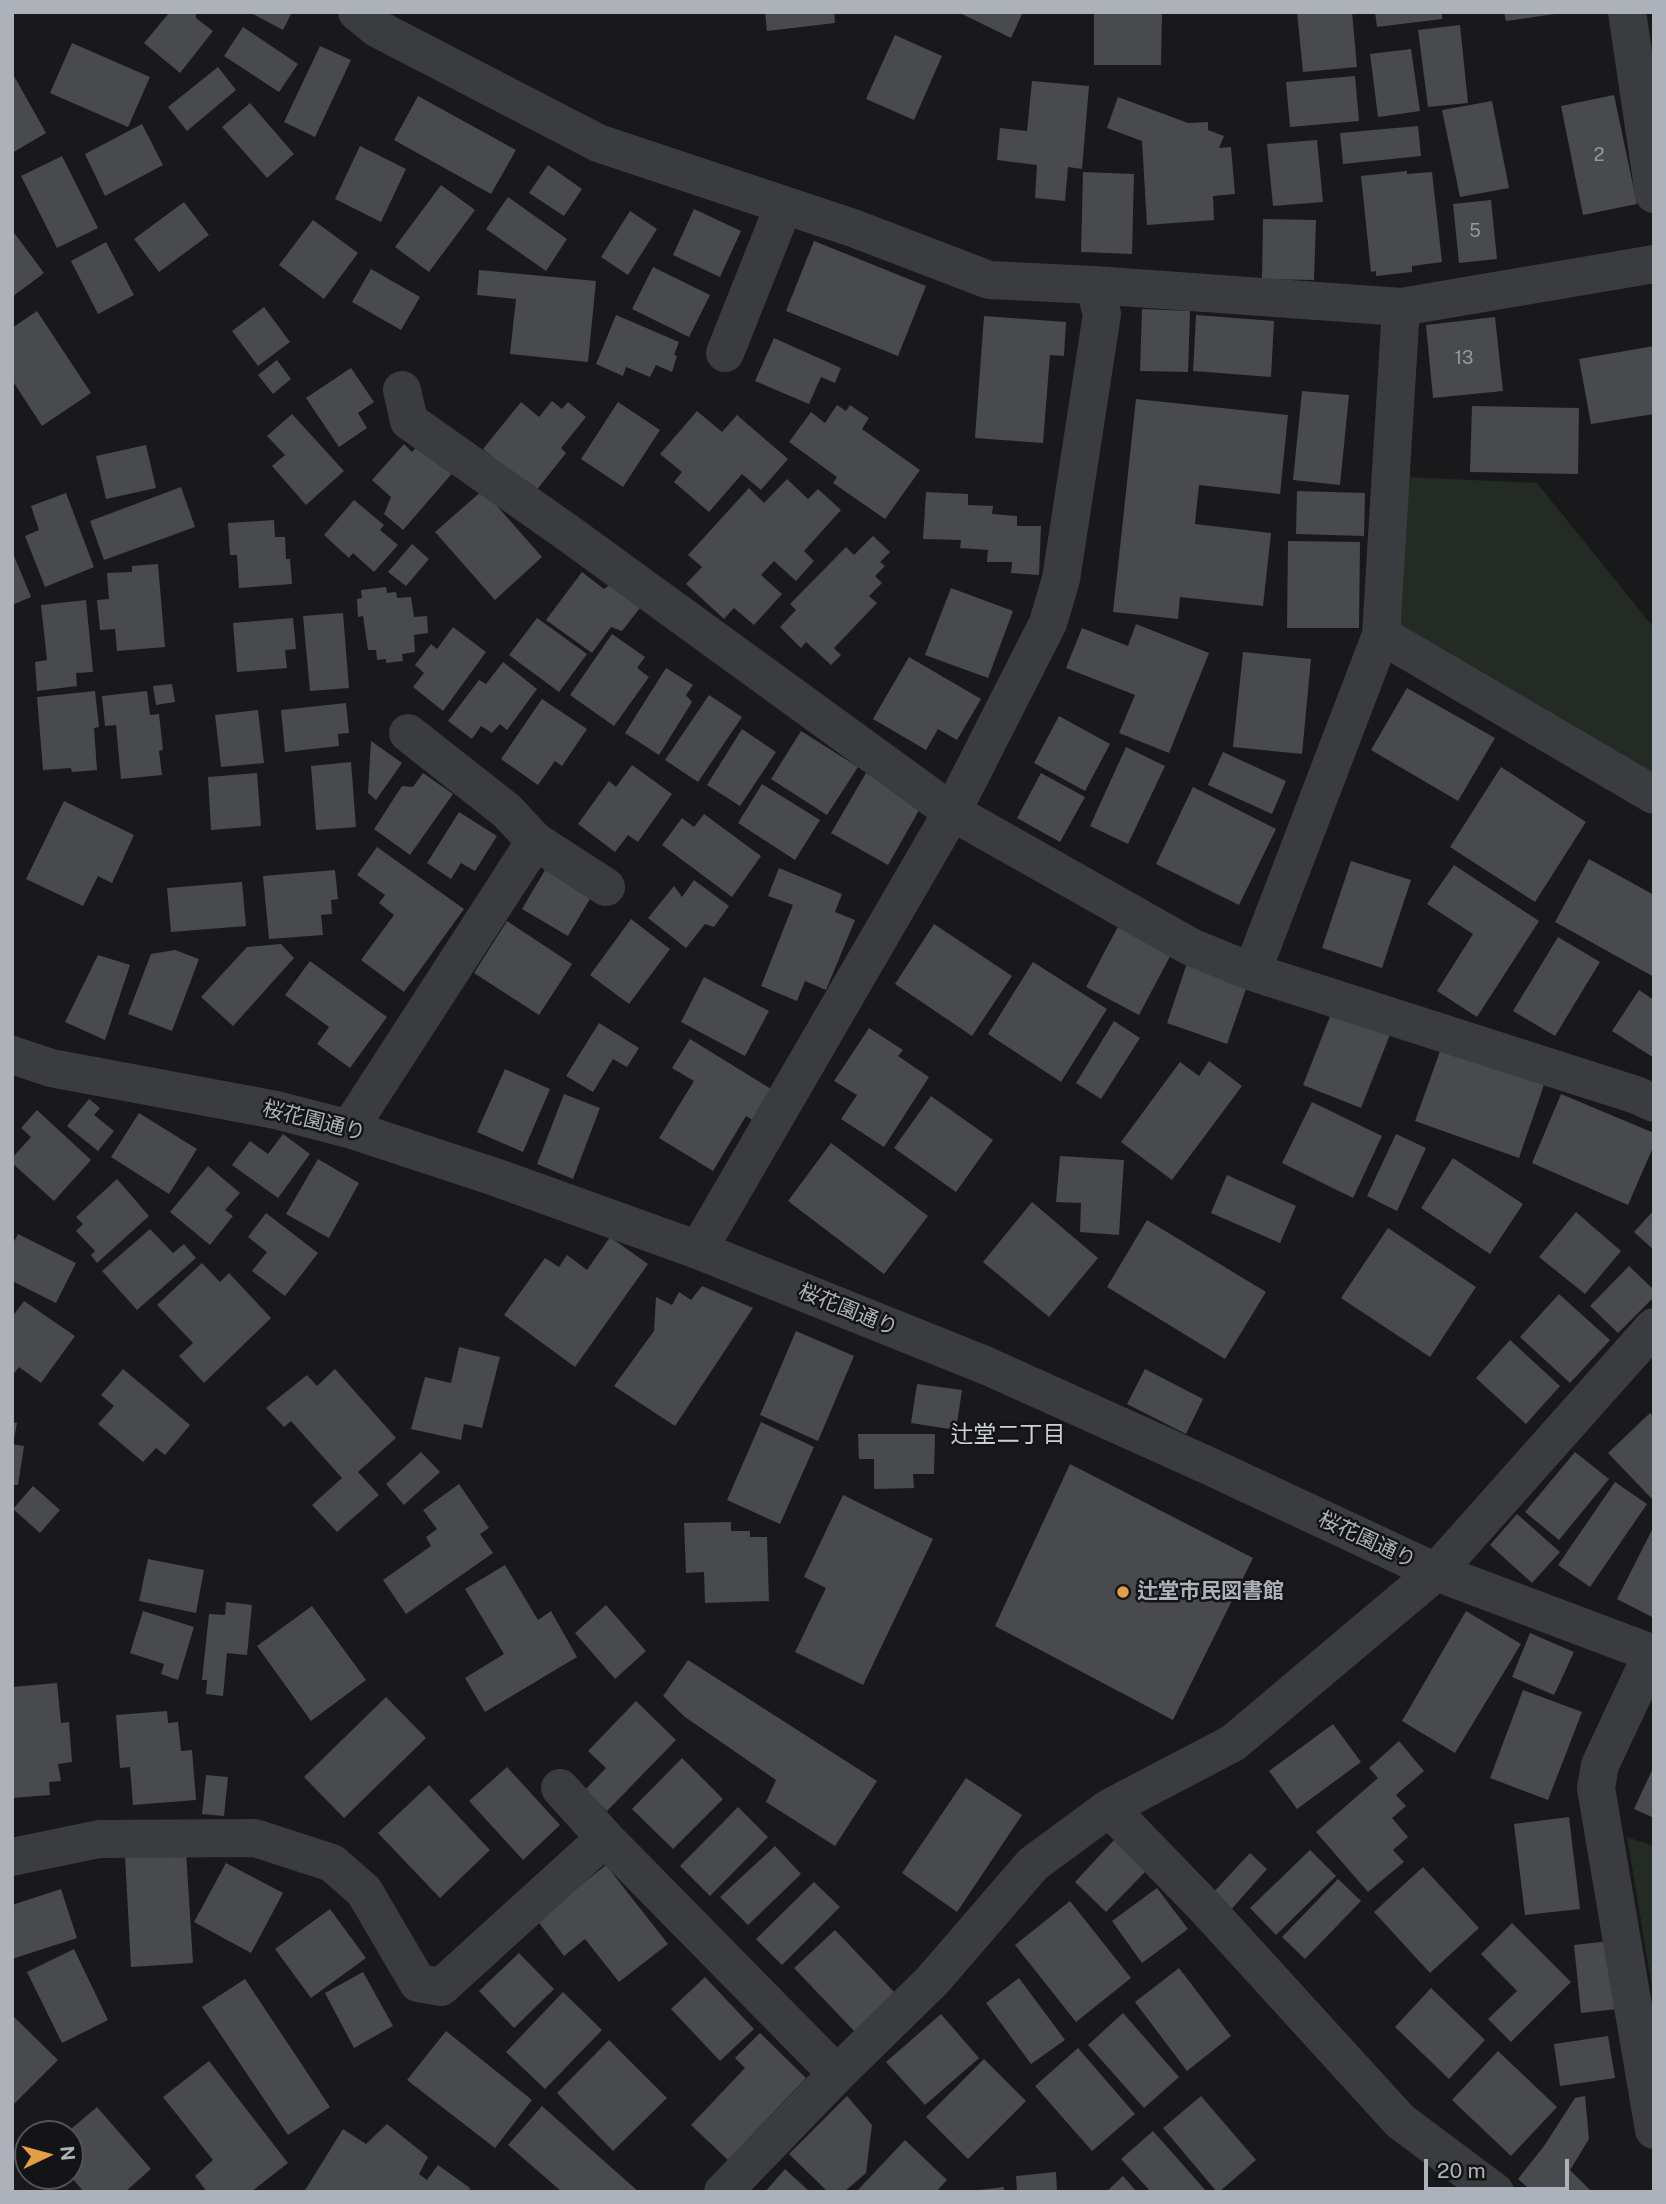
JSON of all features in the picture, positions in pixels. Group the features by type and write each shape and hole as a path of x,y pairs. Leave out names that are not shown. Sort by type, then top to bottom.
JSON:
{"street":[{"path":"358,12 378,29 598,143 853,228 989,280 1401,307 1654,264"},
{"path":"1627,12 1654,194"},
{"path":"725,353 784,205"},
{"path":"698,1250 952,811 1048,623 1061,579 1102,314 1094,285"},
{"path":"1252,972 1381,635 1401,307"},
{"path":"402,390 409,421 952,811 1191,947 1252,972 1654,1103"},
{"path":"1381,635 1654,795"},
{"path":"408,733 508,811 535,841 606,887"},
{"path":"349,1129 535,841"},
{"name":"桜花園通り","path":"12,1055 51,1068 275,1110 349,1129 495,1177 698,1250 987,1366 1436,1572 1653,1654"},
{"path":"723,2192 836,2074 932,1981 1033,1864 1108,1808 1233,1743 1436,1572 1654,1327"},
{"path":"1653,1654 1600,1765 1596,1788 1654,2130"},
{"path":"560,1788 605,1838 836,2074"},
{"path":"1108,1808 1205,1907 1401,2121 1495,2192"},
{"path":"12,1857 99,1839 255,1838 332,1863 364,1891 418,1983 441,1987 605,1838"}],"shaded area":[{"path":"1407,477 1537,483 1654,628 1654,776 1399,627"},
{"path":"1627,1837 1654,1846 1654,1999"}],"building":[{"path":"170,12 196,12 196,18 213,31 180,73 144,43"},
{"path":"249,12 292,12 283,30"},
{"path":"765,12 834,12 835,23 767,31"},
{"path":"958,12 1023,12 1011,38"},
{"path":"1094,12 1162,12 1161,65 1094,65"},
{"path":"1297,12 1352,12 1357,67 1303,72"},
{"path":"1375,12 1442,12 1442,19 1377,27"},
{"path":"1504,12 1555,12 1555,14 1506,21"},
{"path":"1460,25 1468,103 1428,107 1418,30"},
{"path":"243,27 298,64 279,92 224,56"},
{"path":"895,35 942,56 914,120 866,99"},
{"path":"72,43 150,77 128,127 50,93"},
{"path":"320,46 351,60 315,137 284,122"},
{"path":"1411,49 1420,111 1378,117 1370,54"},
{"path":"218,67 236,90 187,131 168,107"},
{"path":"14,76 46,133 12,153 12,77"},
{"path":"1355,76 1359,121 1290,127 1286,82"},
{"path":"1032,81 1089,86 1082,169 1068,167 1065,201 1035,198 1037,165 997,160 1000,128 1027,131"},
{"path":"1614,95 1637,204 1583,215 1561,106"},
{"path":"418,96 516,150 491,194 394,140"},
{"path":"1118,97 1188,123 1208,122 1208,130 1224,136 1219,148 1231,147 1235,194 1213,196 1214,220 1147,225 1142,141 1107,128"},
{"path":"1492,101 1509,188 1460,197 1442,110"},
{"path":"250,103 294,154 267,178 222,127"},
{"path":"142,124 163,165 105,196 85,154"},
{"path":"1418,126 1421,156 1343,164 1340,133"},
{"path":"1317,140 1323,202 1273,206 1267,144"},
{"path":"360,146 406,169 381,222 335,199"},
{"path":"62,156 98,228 57,248 21,176"},
{"path":"548,165 582,189 564,216 529,193"},
{"path":"1407,171 1407,174 1432,172 1442,262 1412,266 1412,272 1376,276 1376,271 1371,272 1361,176"},
{"path":"1083,172 1134,174 1132,254 1081,252"},
{"path":"441,185 475,210 429,272 395,247"},
{"path":"508,197 567,239 546,271 486,229"},
{"path":"1491,200 1497,259 1459,263 1453,204"},
{"path":"184,202 209,235 159,272 134,239"},
{"path":"694,209 741,231 720,277 673,255"},
{"path":"630,211 657,229 628,275 601,257"},
{"path":"1263,219 1316,220 1314,280 1262,279"},
{"path":"313,220 358,253 324,299 279,265"},
{"path":"12,230 44,273 12,297"},
{"path":"814,241 926,286 898,356 786,311"},
{"path":"106,242 134,295 98,314 71,261"},
{"path":"653,267 710,295 689,337 632,309"},
{"path":"371,269 420,297 401,330 352,302"},
{"path":"479,270 596,281 588,362 510,354 516,299 477,295"},
{"path":"264,307 290,342 258,366 232,331"},
{"path":"1142,309 1190,311 1188,372 1140,371"},
{"path":"37,311 91,393 42,426 12,380 12,328"},
{"path":"616,315 679,342 672,372 656,365 650,377 626,367 623,376 596,364"},
{"path":"1196,315 1274,321 1271,377 1193,371"},
{"path":"984,316 1066,322 1064,356 1050,355 1043,443 975,438"},
{"path":"1495,317 1503,391 1433,398 1426,325"},
{"path":"774,338 841,368 835,383 821,377 809,404 755,381"},
{"path":"1654,346 1654,414 1591,424 1579,359"},
{"path":"277,360 291,379 273,394 258,375"},
{"path":"351,368 374,402 358,413 367,428 339,447 306,398"},
{"path":"1302,391 1349,395 1340,485 1293,480"},
{"path":"1136,399 1288,415 1280,494 1199,485 1195,524 1271,533 1263,606 1180,597 1178,619 1113,612"},
{"path":"552,401 562,409 568,402 586,417 561,448 566,453 535,492 483,449 521,402 539,417"},
{"path":"618,402 660,430 623,487 581,459"},
{"path":"837,405 846,411 850,405 869,418 862,429 920,470 885,519 833,483 837,477 789,442 811,412 825,423"},
{"path":"1472,406 1579,408 1578,474 1470,472"},
{"path":"697,411 722,432 737,415 788,459 761,490 742,474 709,512 674,482 682,472 660,454"},
{"path":"292,414 344,471 306,505 272,466 285,455 267,436"},
{"path":"421,442 455,470 403,530 384,514 391,497 372,480 404,444 412,452"},
{"path":"146,445 156,488 106,499 96,456"},
{"path":"787,479 808,499 818,489 841,510 804,551 814,561 796,581 774,561 761,575 782,594 754,625 734,608 724,619 686,584 702,567 688,555 749,488 764,503"},
{"path":"181,487 195,527 104,560 90,521"},
{"path":"483,490 542,557 495,600 435,532"},
{"path":"1297,491 1365,493 1364,536 1296,534"},
{"path":"926,492 968,494 968,505 993,506 992,514 1017,516 1017,526 1041,526 1039,575 1011,573 1012,562 987,562 988,550 960,548 961,540 923,539"},
{"path":"66,493 94,567 45,587 25,536 39,530 31,506"},
{"path":"354,500 384,525 380,530 398,545 374,572 353,553 349,558 324,535"},
{"path":"274,520 275,537 285,537 286,559 290,559 292,584 239,588 237,555 230,555 228,523"},
{"path":"873,536 890,552 880,562 885,566 875,576 882,583 869,596 877,603 834,648 841,655 831,665 806,642 801,648 780,627 796,610 790,604 846,547 854,555"},
{"path":"1288,541 1360,542 1359,628 1287,628"},
{"path":"412,544 429,559 406,586 388,572"},
{"path":"12,551 31,597 12,605"},
{"path":"158,564 165,647 117,651 115,629 100,630 97,600 109,599 107,573 132,572 132,566"},
{"path":"582,572 604,589 611,584 640,608 622,631 611,627 592,653 546,620"},
{"path":"386,587 387,593 396,592 397,598 411,597 414,617 427,616 428,633 414,635 415,652 402,654 403,661 386,663 386,659 377,660 376,650 368,650 363,616 358,617 357,599 362,598 361,590"},
{"path":"951,588 1013,611 988,678 925,655"},
{"path":"86,600 93,672 76,673 77,686 37,691 35,662 47,660 41,605"},
{"path":"343,613 349,688 310,691 303,616"},
{"path":"293,618 296,649 285,650 287,668 237,672 233,623"},
{"path":"537,618 587,654 559,692 509,655"},
{"path":"1136,624 1209,653 1169,753 1119,733 1135,695 1066,668 1082,628 1128,646"},
{"path":"453,627 486,652 443,711 413,687 424,673 415,665 431,644 437,649"},
{"path":"612,634 645,657 637,668 649,677 614,726 570,695"},
{"path":"1243,652 1311,659 1302,754 1233,747"},
{"path":"909,657 981,699 957,740 938,729 926,750 873,719"},
{"path":"503,662 537,689 507,730 500,724 492,733 481,726 472,739 448,721 479,680 486,684"},
{"path":"666,668 693,685 686,695 692,702 659,755 625,733"},
{"path":"172,684 175,702 156,705 153,686"},
{"path":"1407,688 1495,738 1458,801 1371,750"},
{"path":"95,691 99,727 94,728 97,770 43,770 37,697"},
{"path":"147,691 150,715 159,714 163,750 159,751 162,775 121,779 116,725 105,726 102,696"},
{"path":"709,695 742,717 698,782 665,760"},
{"path":"542,699 587,729 562,766 555,761 538,785 501,759"},
{"path":"346,703 349,733 338,734 339,746 285,752 281,710"},
{"path":"258,710 264,763 221,767 215,715"},
{"path":"1059,716 1110,744 1085,791 1034,763"},
{"path":"742,729 776,752 740,806 707,785"},
{"path":"801,731 858,767 827,815 771,779"},
{"path":"371,741 402,763 376,800 368,793"},
{"path":"1126,747 1165,766 1128,844 1090,826"},
{"path":"1223,752 1286,781 1272,814 1208,785"},
{"path":"351,762 356,827 316,830 311,766"},
{"path":"632,765 672,794 638,842 628,835 615,852 578,824 609,781 616,787"},
{"path":"1501,767 1586,822 1535,902 1450,847"},
{"path":"257,773 261,826 211,830 208,777"},
{"path":"423,773 453,794 410,855 374,829 402,786 413,787"},
{"path":"866,773 922,805 888,865 831,833"},
{"path":"1041,773 1085,797 1060,842 1017,818"},
{"path":"762,784 820,820 795,860 738,823"},
{"path":"1193,787 1276,829 1239,905 1156,864"},
{"path":"64,801 134,835 112,883 98,876 83,906 26,879"},
{"path":"459,812 497,836 475,871 461,863 451,879 427,863"},
{"path":"704,814 761,856 732,897 662,845 682,818 694,827"},
{"path":"377,847 464,909 404,992 361,960 394,915 379,903 385,895 357,875"},
{"path":"1589,859 1654,895 1654,977 1555,922"},
{"path":"1351,861 1411,880 1382,968 1322,948"},
{"path":"548,865 594,892 568,936 522,909"},
{"path":"1454,865 1539,921 1477,1017 1437,991 1473,934 1427,904"},
{"path":"779,868 842,894 835,912 855,920 826,990 805,981 797,1001 761,986 793,905 768,896"},
{"path":"335,870 338,899 331,900 332,914 321,915 323,935 269,939 263,876"},
{"path":"694,880 729,906 714,927 705,924 686,948 648,918 674,886 682,897"},
{"path":"242,882 246,926 171,932 167,888"},
{"path":"1123,917 1176,945 1139,1015 1086,987"},
{"path":"631,919 670,949 629,1004 590,975"},
{"path":"507,921 572,964 539,1015 474,973"},
{"path":"934,924 1012,976 972,1036 895,984"},
{"path":"1558,937 1600,962 1555,1036 1513,1011"},
{"path":"281,944 294,958 233,1026 201,997 247,947"},
{"path":"175,950 199,959 172,1031 128,1014 151,954"},
{"path":"98,955 130,965 105,1040 65,1022"},
{"path":"310,961 387,1017 350,1068 317,1044 329,1027 285,995"},
{"path":"1033,962 1107,1009 1061,1082 988,1034"},
{"path":"1187,963 1248,983 1227,1044 1167,1023"},
{"path":"704,977 769,1011 745,1056 681,1022"},
{"path":"1639,990 1654,1000 1654,1058 1612,1031"},
{"path":"1333,1009 1391,1032 1361,1108 1303,1085"},
{"path":"1114,1021 1140,1038 1101,1099 1076,1083"},
{"path":"599,1023 639,1048 627,1067 613,1059 593,1092 566,1076"},
{"path":"869,1028 903,1050 898,1056 929,1077 884,1147 841,1119 857,1095 834,1081"},
{"path":"690,1039 776,1092 757,1123 746,1116 713,1171 659,1138 694,1081 672,1068"},
{"path":"1443,1043 1546,1079 1519,1158 1415,1121"},
{"path":"1209,1061 1242,1086 1172,1180 1121,1142 1180,1062 1199,1076"},
{"path":"505,1069 550,1089 523,1152 477,1132"},
{"path":"564,1094 600,1108 573,1179 537,1164"},
{"path":"1561,1094 1654,1133 1654,1145 1628,1205 1532,1163"},
{"path":"931,1096 993,1140 956,1192 894,1148"},
{"path":"89,1099 100,1108 94,1115 114,1131 98,1151 67,1126"},
{"path":"1312,1102 1382,1136 1353,1198 1282,1163"},
{"path":"37,1110 91,1160 54,1201 12,1163 12,1158 31,1137 21,1128"},
{"path":"139,1113 197,1149 169,1194 111,1157"},
{"path":"283,1134 310,1154 278,1198 232,1165 250,1141 268,1154"},
{"path":"1396,1134 1426,1148 1397,1211 1367,1196"},
{"path":"831,1143 928,1216 884,1274 788,1201"},
{"path":"1060,1156 1124,1160 1119,1235 1080,1232 1081,1203 1056,1202"},
{"path":"1453,1158 1523,1204 1490,1254 1421,1208"},
{"path":"318,1159 359,1183 329,1238 286,1214"},
{"path":"208,1166 240,1193 225,1210 233,1216 210,1245 170,1212"},
{"path":"1227,1175 1296,1206 1280,1243 1211,1213"},
{"path":"117,1179 149,1216 97,1263 91,1255 95,1251 76,1231 83,1224 76,1217"},
{"path":"1032,1202 1098,1258 1049,1317 983,1262"},
{"path":"1654,1210 1654,1250 1634,1232"},
{"path":"1576,1212 1621,1251 1585,1294 1539,1257"},
{"path":"266,1213 318,1253 285,1296 252,1271 267,1252 248,1237"},
{"path":"1147,1220 1266,1292 1225,1359 1107,1287"},
{"path":"1388,1228 1476,1287 1430,1357 1341,1298"},
{"path":"150,1229 173,1253 184,1244 196,1258 137,1310 102,1271"},
{"path":"18,1234 76,1263 56,1303 12,1281 12,1245"},
{"path":"610,1237 648,1264 575,1367 504,1315 545,1258 559,1267 567,1255 587,1270"},
{"path":"202,1263 220,1282 229,1273 271,1318 204,1383 179,1356 193,1343 157,1305"},
{"path":"1629,1266 1654,1290 1654,1297 1618,1333 1590,1306"},
{"path":"702,1286 753,1308 675,1426 614,1386 654,1331 656,1297 672,1305 679,1292 691,1300"},
{"path":"1559,1294 1610,1340 1570,1383 1520,1337"},
{"path":"24,1301 75,1336 41,1383 19,1367 12,1376 12,1317"},
{"path":"796,1331 854,1356 818,1441 760,1415"},
{"path":"1510,1340 1560,1386 1526,1424 1476,1378"},
{"path":"459,1347 500,1357 482,1428 464,1424 461,1440 411,1429 425,1377 451,1383"},
{"path":"123,1369 190,1425 165,1455 156,1448 143,1462 98,1424 114,1406 101,1395"},
{"path":"335,1369 396,1438 358,1472 379,1495 337,1532 312,1505 342,1478 291,1421 284,1427 266,1408 307,1375 317,1386"},
{"path":"1145,1369 1203,1399 1186,1434 1127,1404"},
{"path":"917,1384 962,1390 956,1430 911,1423"},
{"path":"1650,1413 1654,1417 1654,1501 1608,1453"},
{"path":"12,1422 17,1423 14,1439 12,1439"},
{"path":"761,1422 814,1447 780,1524 727,1500"},
{"path":"858,1434 935,1434 934,1474 913,1474 914,1488 874,1489 874,1459 859,1459"},
{"path":"12,1444 24,1446 18,1485 12,1485"},
{"path":"421,1452 440,1472 404,1505 386,1484"},
{"path":"1575,1452 1609,1479 1559,1540 1525,1512"},
{"name":"辻堂市民図書館","path":"1070,1464 1253,1558 1173,1720 995,1626"},
{"path":"1615,1482 1647,1504 1590,1587 1558,1565"},
{"path":"459,1484 489,1528 480,1534 493,1553 406,1614 383,1580 431,1546 426,1537 437,1529 423,1510"},
{"path":"33,1486 60,1510 40,1533 13,1509"},
{"path":"843,1495 933,1539 863,1685 795,1652 826,1588 804,1577"},
{"path":"1517,1514 1560,1552 1532,1583 1490,1545"},
{"path":"731,1522 731,1531 750,1531 750,1537 767,1537 769,1601 705,1603 704,1572 686,1573 684,1523"},
{"path":"1654,1526 1654,1618 1617,1599"},
{"path":"148,1559 204,1570 196,1613 139,1601"},
{"path":"505,1565 538,1620 551,1611 577,1657 485,1712 465,1678 504,1654 465,1589"},
{"path":"226,1602 252,1605 247,1655 227,1653 223,1696 206,1694 207,1680 202,1680 209,1614 225,1615"},
{"path":"606,1605 646,1651 615,1679 575,1633"},
{"path":"312,1606 366,1680 311,1721 257,1646"},
{"path":"143,1611 194,1627 178,1680 161,1674 164,1664 130,1653"},
{"path":"1466,1611 1521,1644 1455,1753 1402,1721"},
{"path":"1530,1633 1574,1652 1554,1695 1512,1677"},
{"path":"688,1660 877,1781 835,1846 766,1802 776,1780 685,1717 663,1696"},
{"path":"57,1683 61,1723 69,1722 72,1762 58,1764 61,1781 49,1782 50,1795 12,1798 12,1687"},
{"path":"1523,1690 1582,1712 1548,1800 1490,1778"},
{"path":"386,1697 426,1738 344,1818 304,1777"},
{"path":"636,1701 676,1740 607,1811 585,1790 606,1768 588,1751"},
{"path":"167,1711 168,1723 178,1722 181,1751 192,1750 196,1800 133,1805 130,1767 120,1768 116,1715"},
{"path":"1333,1724 1361,1762 1297,1809 1269,1771"},
{"path":"1399,1741 1424,1771 1396,1795 1406,1806 1392,1818 1408,1837 1393,1850 1404,1862 1368,1892 1316,1832 1378,1778 1369,1768"},
{"path":"682,1758 723,1799 673,1849 632,1809"},
{"path":"1654,1766 1654,1818 1634,1809"},
{"path":"507,1767 560,1825 523,1860 469,1801"},
{"path":"206,1775 228,1777 224,1816 202,1814"},
{"path":"966,1778 1022,1815 957,1912 902,1873"},
{"path":"429,1785 490,1850 440,1898 378,1833"},
{"path":"738,1807 768,1837 710,1896 680,1866"},
{"path":"1569,1817 1580,1909 1525,1915 1514,1824"},
{"path":"1114,1840 1146,1871 1106,1912 1075,1882"},
{"path":"775,1846 801,1874 748,1925 720,1897"},
{"path":"1310,1850 1336,1876 1276,1935 1250,1908"},
{"path":"186,1851 193,1963 131,1967 125,1855"},
{"path":"1250,1853 1267,1869 1229,1912 1211,1895"},
{"path":"226,1863 283,1893 251,1953 194,1922"},
{"path":"606,1865 668,1944 619,1982 585,1939 564,1956 537,1920"},
{"path":"1423,1867 1479,1928 1430,1973 1374,1912"},
{"path":"1338,1879 1361,1901 1305,1959 1282,1937"},
{"path":"814,1882 840,1907 782,1965 756,1939"},
{"path":"1157,1888 1188,1929 1142,1963 1112,1921"},
{"path":"61,1889 77,1938 12,1959 12,1905"},
{"path":"1070,1901 1131,1978 1076,2022 1015,1945"},
{"path":"330,1909 366,1958 311,1998 275,1949"},
{"path":"1512,1923 1571,1982 1511,2042 1488,2019 1517,1991 1481,1954"},
{"path":"835,1930 897,1995 856,2033 794,1968"},
{"path":"1610,1941 1617,2009 1581,2013 1574,1945"},
{"path":"74,1949 108,2020 62,2043 27,1972"},
{"path":"519,1953 554,1989 514,2028 479,1991"},
{"path":"1179,1968 1231,2036 1187,2071 1135,2002"},
{"path":"363,1972 393,2026 354,2048 325,1993"},
{"path":"705,1977 754,2029 720,2061 671,2009"},
{"path":"1019,1978 1065,2040 1031,2064 986,2003"},
{"path":"245,1979 330,2107 288,2135 202,2007"},
{"path":"1431,1988 1485,2040 1449,2079 1395,2027"},
{"path":"563,1992 602,2030 545,2089 506,2052"},
{"path":"1123,2013 1179,2077 1144,2108 1088,2045"},
{"path":"941,2014 979,2058 925,2105 886,2062"},
{"path":"12,2015 58,2060 12,2106"},
{"path":"446,2031 532,2100 495,2148 407,2080"},
{"path":"760,2033 806,2078 728,2160 691,2125 745,2068 735,2058"},
{"path":"1608,2036 1615,2078 1560,2086 1554,2044"},
{"path":"609,2040 667,2098 613,2151 557,2093"},
{"path":"1078,2048 1135,2114 1092,2151 1035,2086"},
{"path":"1498,2051 1557,2107 1511,2156 1452,2100"},
{"path":"984,2059 1026,2101 968,2159 926,2117"},
{"path":"209,2061 288,2163 251,2192 207,2192 195,2176 213,2160 163,2097"},
{"path":"847,2096 872,2125 866,2173 844,2192 828,2192 789,2154"},
{"path":"1201,2096 1256,2160 1219,2192 1163,2128"},
{"path":"1585,2096 1589,2139 1570,2170 1592,2192 1533,2192 1518,2179 1544,2146 1575,2098"},
{"path":"542,2106 639,2192 562,2192 508,2145"},
{"path":"97,2107 151,2169 125,2192 84,2192 84,2120 82,2120"},
{"path":"387,2124 428,2157 419,2174 427,2180 438,2165 470,2188 468,2192 304,2192 343,2129 366,2144"},
{"path":"1153,2131 1207,2192 1151,2192 1121,2159"},
{"path":"905,2140 947,2180 936,2192 856,2192"},
{"path":"785,2169 810,2192 765,2192"},
{"path":"1056,2172 1057,2192 1017,2192 1016,2176"},
{"path":"1123,2176 1137,2192 1106,2192"},
{"path":"1004,2187 1004,2192 979,2192 979,2190"}],"place":[{"name":"辻堂市民図書館","path":"1123,1592"}],"district":[{"name":"辻堂二丁目","path":"1008,1435"}]}
